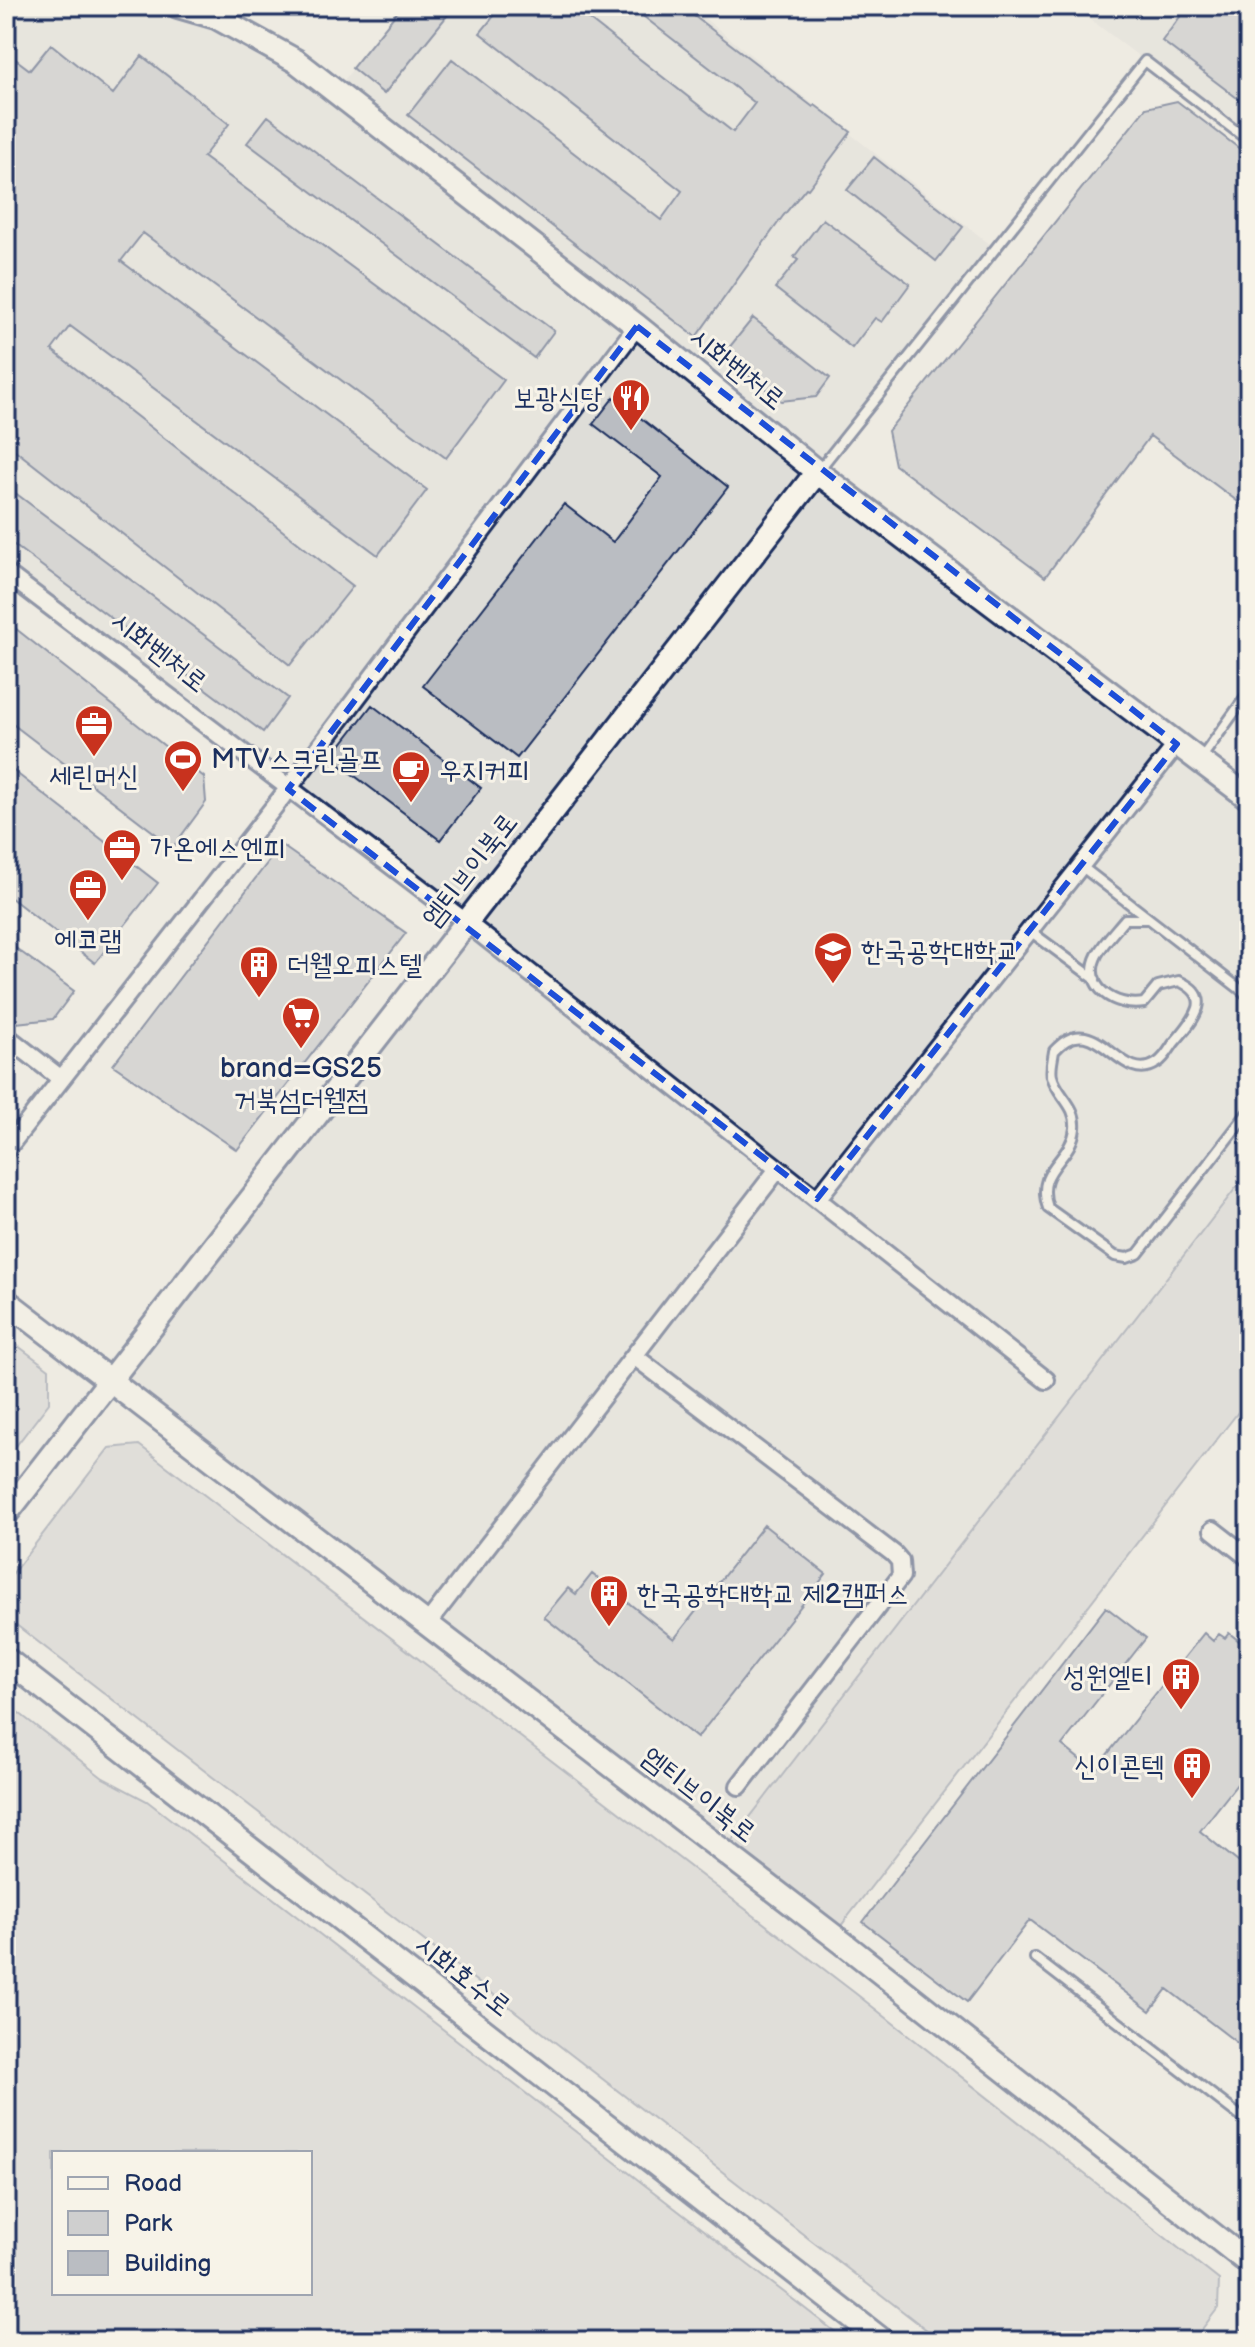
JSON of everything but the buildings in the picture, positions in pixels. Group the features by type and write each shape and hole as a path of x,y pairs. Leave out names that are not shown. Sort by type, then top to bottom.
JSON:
{"street":[{"name":"시화벤처로","path":"178,6 216,17 296,61 637,326 817,472 1249,798"},
{"path":"6,1150 288,789 637,326"},
{"name":"엠티브이북로","path":"109,1380 817,472"},
{"name":"시화벤처로","path":"6,573 467,923 1046,1380"},
{"path":"817,1199 1177,744"},
{"path":"6,1036 60,1078"},
{"path":"427,1624 778,1169"},
{"name":"엠티브이북로","path":"6,1301 843,1943 1249,2263"},
{"path":"634,1356 894,1554 902,1568 901,1576 739,1786"},
{"path":"6,1514 109,1380"},
{"path":"1213,1530 1249,1558"},
{"name":"시화호수로","path":"6,1659 883,2341"}],"lane":[{"path":"817,472 1145,61 1249,141"},
{"path":"1199,761 1249,692"},
{"path":"1081,865 1249,996"},
{"path":"1149,919 1125,919 1096,956 1095,979 1099,988 1123,1004 1144,1003 1158,986 1179,981 1196,993 1200,1003 1166,1054 1158,1063 1147,1067 1125,1063 1084,1035 1072,1036 1054,1051 1052,1077 1074,1112 1075,1128 1072,1140 1045,1183 1048,1208 1115,1256 1127,1258 1138,1254 1249,1111"},
{"path":"1029,931 1095,979"},
{"path":"1035,1958 1249,2123"}],"highlighted area":[{"path":"637,326 1177,744 817,1199 288,789"}],"shaded area":[{"path":"6,6 178,6 336,90 403,6 689,6 996,249 818,472 1249,798 1249,1171 723,1851 109,1380 466,922 6,569"},
{"path":"1073,6 1249,6 1249,141 1145,61"}],"green space":[{"path":"1249,1171 1249,1398 833,1936 723,1852"},
{"path":"6,1337 49,1369 49,1403 6,1459"},
{"path":"139,1445 855,1993 1219,2280 1218,2308 1193,2341 941,2341 6,1617 6,1582 109,1448"},
{"path":"6,1703 103,1778 147,1801 847,2341 6,2341"}],"place":[{"name":"보광식당","path":"631,432"},
{"name":"세린머신","path":"94,758"},
{"name":"MTV스크린골프","path":"183,793"},
{"name":"우지커피","path":"411,804"},
{"name":"가온에스엔피","path":"122,882"},
{"name":"에코랩","path":"88,922"},
{"name":"한국공학대학교","path":"833,985"},
{"name":"더웰오피스텔","path":"259,999"},
{"name":"brand=GS25 거북섬더웰점","path":"301,1050"},
{"name":"한국공학대학교 제2캠퍼스","path":"609,1628"},
{"name":"성원엘티","path":"1181,1711"},
{"name":"신이콘텍","path":"1192,1800"}]}
